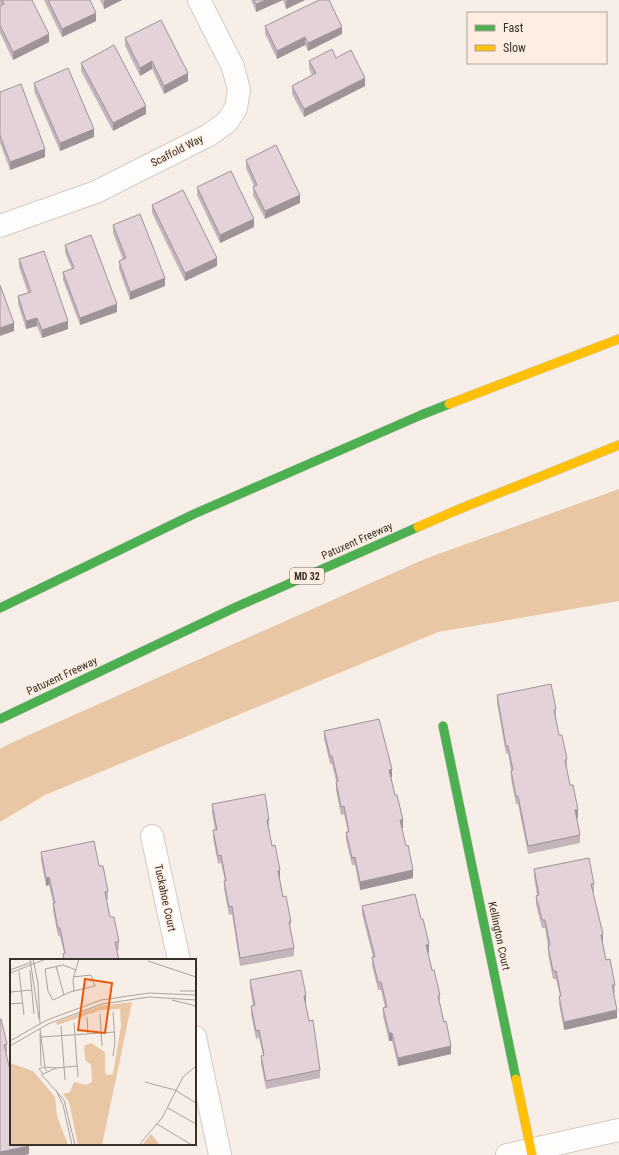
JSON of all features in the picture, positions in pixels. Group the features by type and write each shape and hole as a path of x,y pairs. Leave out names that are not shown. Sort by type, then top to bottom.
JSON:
{"main road":[{"path":"0,608 194,514 421,415 619,339"},
{"name":"Patuxent Freeway","path":"0,719 236,607 458,510 619,445"},
{"name":"Kellington Court","path":"443,726 532,1152"}],"street":[{"name":"Scaffold Way","path":"0,226 96,192 209,135 227,122 236,108 239,90 233,67 198,0"},
{"name":"Tuckahoe Court","path":"152,836 179,959"},
{"path":"196,1042 220,1155"},
{"path":"507,1155 532,1152 619,1130"}],"shaded area":[{"path":"619,489 619,601 438,632 45,795 0,822 0,749 11,743 427,558"}],"building":[{"path":"2,0 32,0 49,34 13,52 0,25 0,6 4,4"},
{"path":"48,0 90,0 96,13 62,29"},
{"path":"254,0 266,0 256,4"},
{"path":"319,0 329,0 342,27 308,43 305,37 277,51 265,26"},
{"path":"161,20 188,73 164,86 152,61 140,68 125,38"},
{"path":"114,45 146,106 113,123 81,63"},
{"path":"332,49 336,58 351,50 365,78 304,109 292,86 316,73 309,61"},
{"path":"68,68 94,129 60,143 34,83"},
{"path":"21,84 45,149 10,162 0,135 0,92"},
{"path":"276,145 300,195 265,211 253,187 257,185 246,160"},
{"path":"231,171 254,219 220,235 197,187"},
{"path":"183,190 217,258 185,273 152,205"},
{"path":"140,214 165,278 130,292 119,261 126,258 113,225"},
{"path":"91,235 117,304 80,318 63,272 74,268 65,245"},
{"path":"44,251 68,321 42,330 37,318 26,321 18,296 31,292 19,259"},
{"path":"0,285 14,323 0,328"},
{"path":"551,684 559,735 562,735 570,785 573,785 578,810 575,810 580,835 528,846 518,796 516,796 511,771 513,770 508,746 506,746 497,695"},
{"path":"379,719 392,769 389,770 403,820 400,820 406,846 408,845 413,870 360,882 355,857 352,858 346,832 349,832 344,806 341,807 336,782 338,781 324,731"},
{"path":"265,794 269,820 267,820 272,846 275,845 283,897 286,896 294,948 240,958 232,906 229,907 221,855 218,856 213,830 217,830 212,804"},
{"path":"94,841 99,866 103,866 108,891 105,892 110,917 114,917 119,942 115,942 119,959 64,959 63,954 65,953 53,903 55,903 49,877 46,878 41,852"},
{"path":"589,858 594,884 591,884 603,934 601,935 606,960 610,959 615,985 612,985 617,1010 564,1022 556,971 553,971 548,946 550,945 545,920 542,920 536,896 539,895 534,869"},
{"path":"415,894 429,944 426,945 432,970 434,970 440,995 438,996 444,1022 446,1021 451,1046 398,1058 392,1033 389,1033 383,1008 387,1007 381,982 378,982 372,957 375,957 362,906"},
{"path":"301,970 309,1021 313,1020 320,1070 266,1081 261,1056 264,1055 259,1030 256,1031 251,1006 255,1005 250,980"},
{"path":"1,1019 7,1044 4,1045 10,1070 10,1145 29,1146 0,1152"}],"traffic: fast":[{"path":"0,608 194,514 449,404"},
{"path":"0,719 236,607 418,527"},
{"path":"443,726 516,1079"}],"traffic: slow":[{"path":"449,404 619,339"},
{"path":"418,527 619,445"},
{"path":"516,1079 532,1155"}]}
